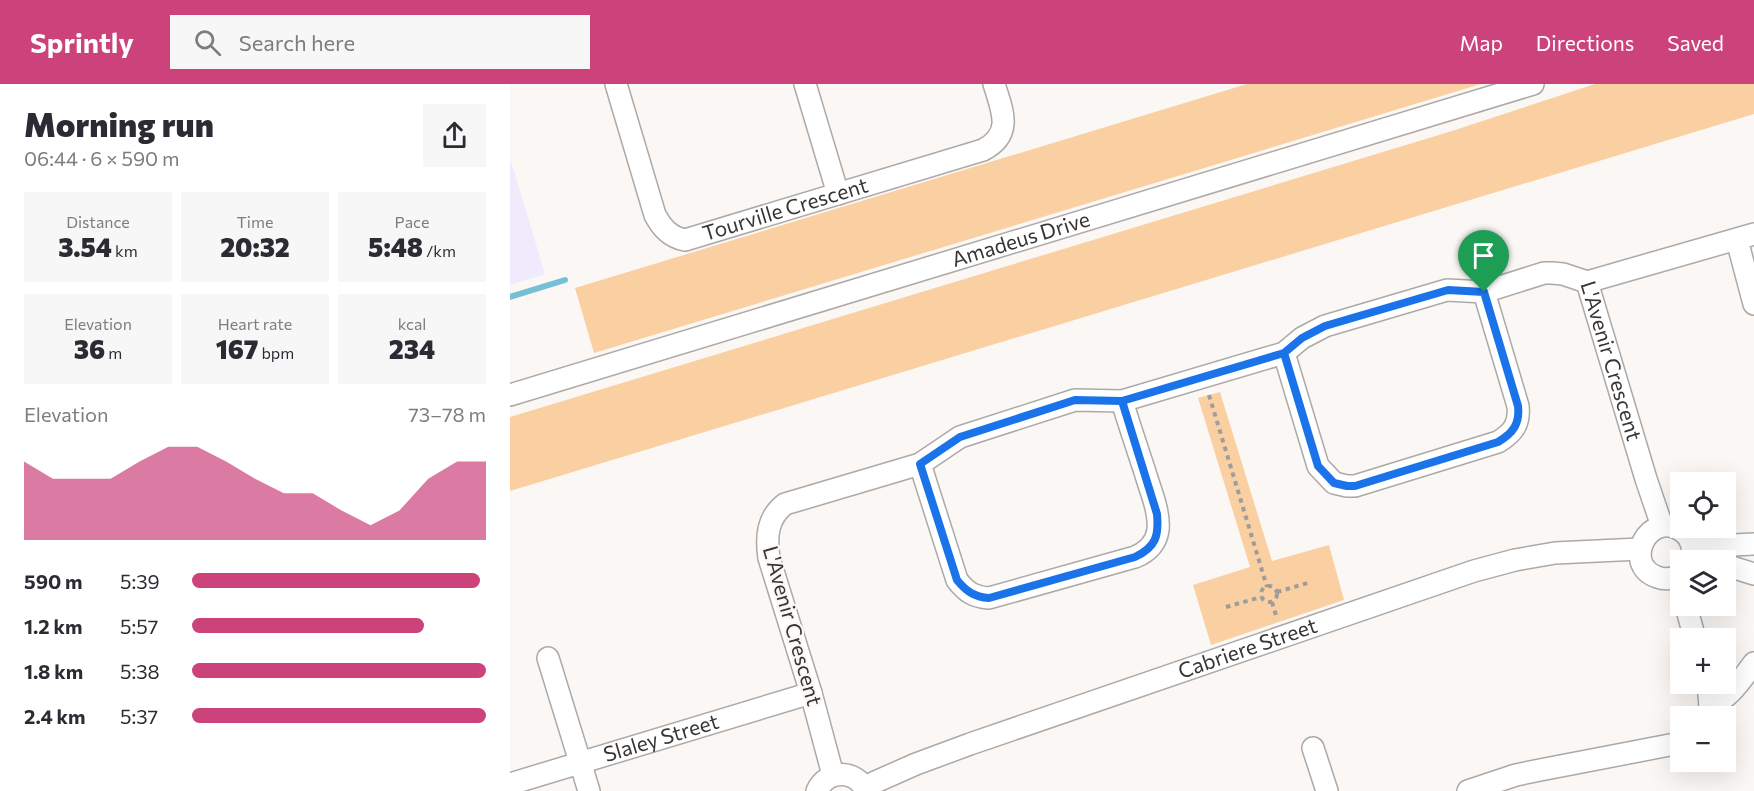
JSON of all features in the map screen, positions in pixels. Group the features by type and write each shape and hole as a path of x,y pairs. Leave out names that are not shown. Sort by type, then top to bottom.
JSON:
{"street":[{"name":"Tourville Crescent","path":"616,84 655,215 660,224 673,236 685,240 991,146 1002,132 1004,120 994,84"},
{"path":"805,84 838,194"},
{"name":"Amadeus Drive","path":"510,394 1533,84"},
{"path":"1587,282 1745,237 1754,304"},
{"name":"L'Avenir Crescent","path":"833,775 811,693 769,558 767,538 773,516 785,504 920,464 960,437 1075,400 1122,401 1204,377 1284,353 1302,338 1325,326 1448,290 1484,292 1544,273 1563,274 1587,282 1662,526"},
{"path":"1284,353 1318,466 1334,483 1355,486 1454,456 1498,442 1509,436 1519,415 1484,292"},
{"path":"920,464 955,574 964,588 977,597 989,598 1135,557 1144,553 1152,545 1158,529 1157,514 1122,401"},
{"path":"1670,580 1651,574 1642,562 1640,549 1647,534 1662,526 1671,526 1687,535 1691,550"},
{"path":"1717,550 1754,544"},
{"name":"Cabriere Street","path":"865,789 916,764 970,744 1474,571 1515,560 1555,553 1640,549"},
{"path":"1736,568 1754,574"},
{"path":"548,658 589,791"},
{"path":"1715,706 1728,696 1754,663"},
{"name":"Slaley Street","path":"510,784 811,693"},
{"path":"1468,791 1516,775 1670,745"},
{"path":"1313,748 1326,791"},
{"path":"817,791 822,783 833,775 854,777 865,789"}],"path":[{"path":"1204,377 1267,587"},
{"path":"1277,592 1311,582"},
{"path":"1267,587 1273,587 1277,592 1272,602 1265,602 1261,597 1262,590 1267,587"},
{"path":"1227,607 1261,597"}],"shaded area":[{"path":"1247,84 1481,84 594,353 575,288"},
{"path":"1595,84 1754,84 1754,114 510,491 510,417 1452,131"},
{"path":"510,158 545,274 510,285"},
{"path":"1220,392 1272,561 1329,545 1344,600 1211,645 1193,585 1250,567 1198,398"}],"waterway":[{"path":"510,297 565,280"}],"route":[{"path":"1484,292 1448,290 1325,326 1302,338 1284,353 1122,401 1075,400 960,437 920,464 957,580 973,595 989,598 1144,553 1152,545 1156,536 1157,514 1122,401 1204,377 1284,353 1318,466 1322,473 1334,483 1355,486 1498,442 1509,436 1516,425 1519,415 1518,406 1484,292"}]}
